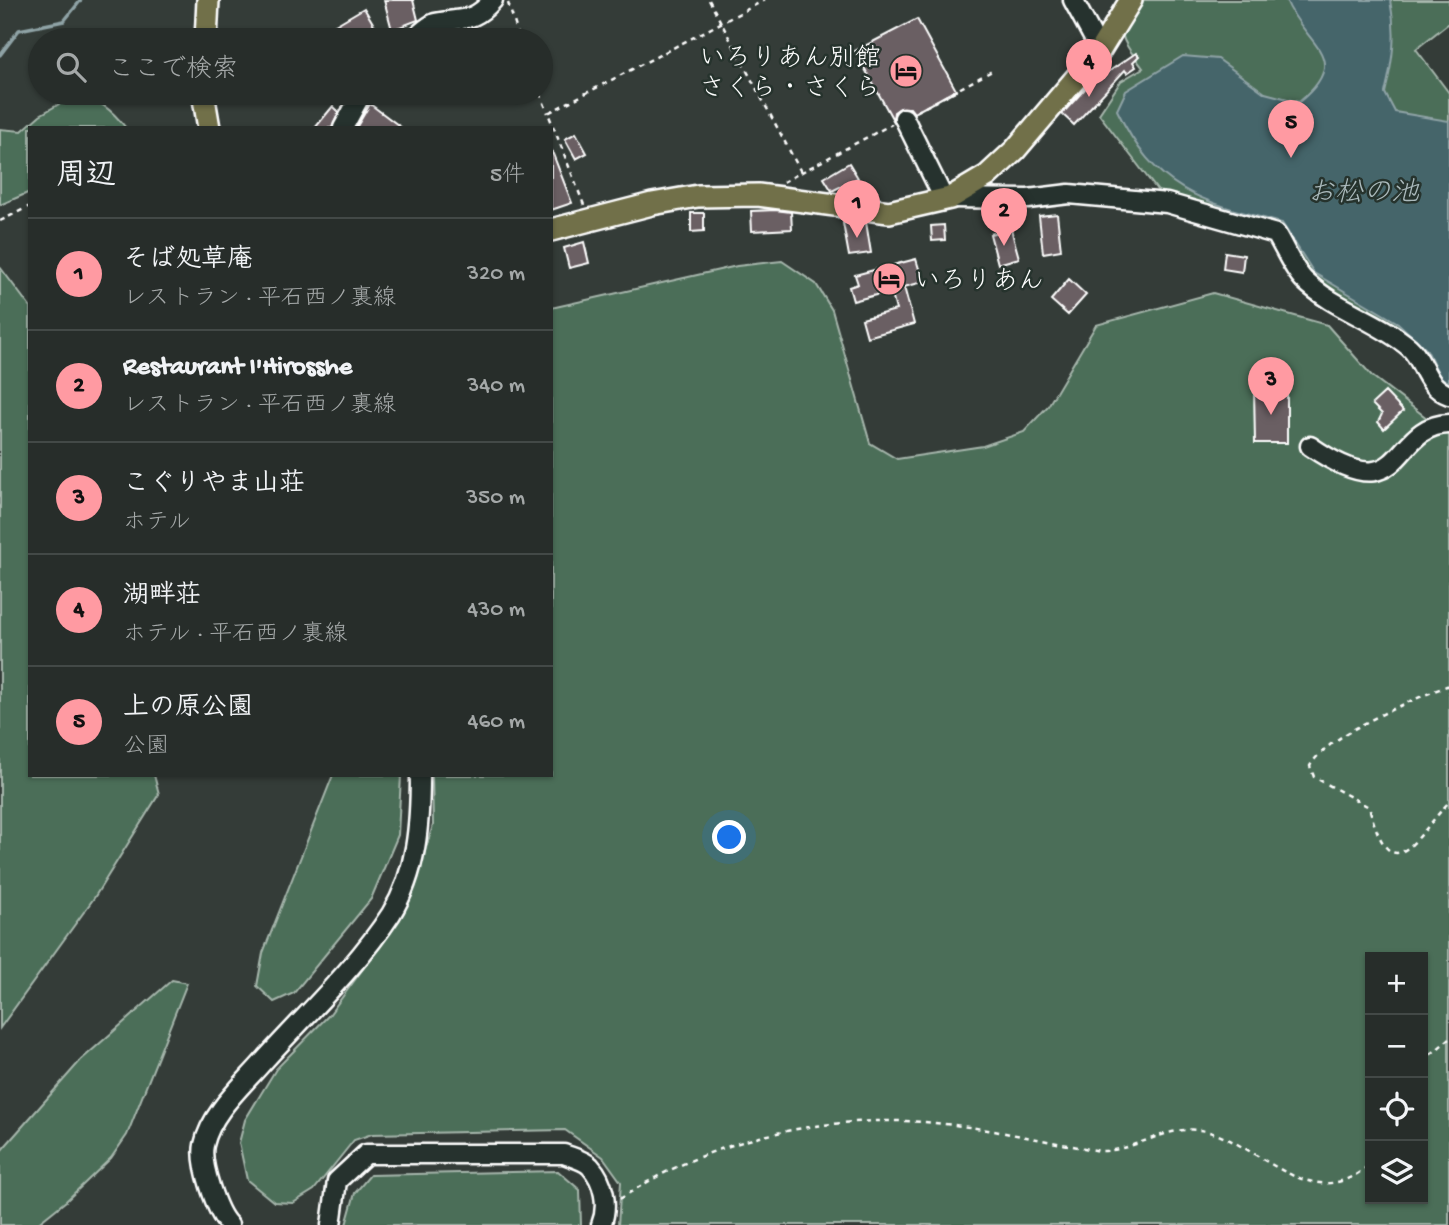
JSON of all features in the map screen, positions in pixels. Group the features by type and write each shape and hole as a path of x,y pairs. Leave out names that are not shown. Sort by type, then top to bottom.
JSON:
{"main road":[{"path":"206,28 208,0"},
{"path":"553,230 652,204 698,196 758,195 889,212 947,199 987,176 1015,150 1100,50 1131,0"},
{"path":"205,105 209,126"}],"street":[{"path":"427,28 432,24 469,20 493,0"},
{"path":"1073,0 1100,50"},
{"path":"344,126 355,105"},
{"path":"904,118 947,199 1028,199 1069,194 1167,203 1276,234 1304,280 1342,306 1386,329 1412,349 1425,376 1449,395"},
{"path":"1310,446 1340,467 1372,472 1397,461 1419,436 1438,424 1449,424"},
{"path":"229,1225 209,1186 203,1146 223,1107 342,975 390,914 409,878 420,820 421,777"},
{"path":"331,1225 338,1181 366,1154 564,1154 588,1164 602,1185 604,1219"}],"path":[{"path":"505,0 516,28"},
{"path":"709,0 801,172"},
{"path":"548,113 765,0"},
{"path":"758,195 992,71"},
{"path":"545,105 590,221"},
{"path":"0,221 28,207"},
{"path":"1449,685 1367,722 1319,752 1310,766 1314,776 1369,807 1382,846 1397,855 1408,849 1449,802"},
{"path":"1428,1057 1449,1039"},
{"path":"604,1219 642,1184 672,1167 720,1148 808,1128 898,1121 945,1125 1101,1151 1115,1151 1186,1130 1202,1130 1287,1172 1320,1183 1348,1179 1365,1167"}],"green space":[{"name":"お松の池","path":"1131,0 1449,0 1449,23 1416,49 1449,93 1449,395 1412,349 1304,280 1276,234 1167,203 1099,114 1121,81 1143,68 1123,36 1123,21"},
{"path":"58,105 102,105 124,126 28,126 28,193 0,205 0,129 22,131 40,115"},
{"path":"782,261 816,284 832,310 870,443 897,459 983,446 1024,432 1048,406 1096,325 1213,293 1327,325 1372,376 1449,435 1449,1225 618,1225 621,1182 603,1157 565,1130 372,1134 354,1140 314,1190 293,1203 274,1202 247,1180 239,1143 245,1120 276,1069 329,1015 379,947 413,890 433,825 432,777 553,777 553,308 737,266"},
{"path":"0,267 28,304 28,777 155,777 159,794 94,898 0,1028"},
{"path":"332,777 401,777 398,835 371,899 294,993 274,1002 257,986 263,953"},
{"path":"172,980 187,983 127,1135 111,1158 36,1225 0,1225 0,1152 81,1060"},
{"path":"558,1171 580,1190 581,1225 346,1225 355,1193 370,1175"}],"water":[{"name":"お松の池","path":"1286,0 1390,0 1393,47 1385,93 1395,112 1449,121 1449,382 1440,377 1427,350 1398,323 1314,273 1282,223 1205,199 1165,176 1132,137 1117,110 1126,91 1183,56 1218,59 1265,93 1299,102 1315,87 1323,73 1324,62 1320,51"}],"building":[{"path":"384,0 413,0 418,20 391,28"},
{"path":"364,8 376,28 330,28"},
{"name":"いろりあん別館 さくら・さくら","path":"917,19 956,90 914,113 910,108 900,108 894,112 893,120 855,51"},
{"path":"1136,53 1139,56 1133,62 1136,67 1127,73 1125,70 1074,125 1062,114 1104,68 1108,72"},
{"path":"371,105 399,126 357,126"},
{"path":"333,106 339,112 333,126 317,126"},
{"path":"576,133 587,153 576,159 565,139"},
{"path":"553,154 572,203 553,209"},
{"path":"849,163 858,178 832,191 824,178"},
{"path":"751,211 791,212 792,229 752,231"},
{"path":"691,213 704,213 704,231 691,232"},
{"path":"1057,214 1061,250 1043,253 1039,216"},
{"path":"866,222 871,253 849,256 843,223"},
{"path":"944,225 945,240 932,241 931,226"},
{"path":"1011,229 1019,258 998,264 990,234"},
{"path":"584,242 589,263 569,268 564,248"},
{"path":"1225,252 1244,255 1242,272 1223,269"},
{"path":"916,259 923,282 904,287 914,324 867,337 862,319 896,310 891,291 853,301 849,287 858,284 855,275"},
{"path":"1069,279 1086,295 1068,315 1051,300"},
{"path":"1254,387 1287,387 1287,443 1255,443"},
{"path":"1385,392 1403,411 1384,429 1378,422 1382,414 1372,404"}],"waterway":[{"path":"29,28 64,21 81,0"},
{"path":"0,55 19,30 28,28"}],"place":[{"name":"いろりあん別館 さくら・さくら","path":"906,71"},
{"name":"湖畔荘","path":"1089,97"},
{"name":"上の原公園","path":"1291,158"},
{"name":"そば処草庵","path":"857,238"},
{"name":"Restaurant I'Hirosshe","path":"1004,246"},
{"name":"いろりあん","path":"889,279"},
{"name":"こぐりやま山荘","path":"1271,415"}]}
